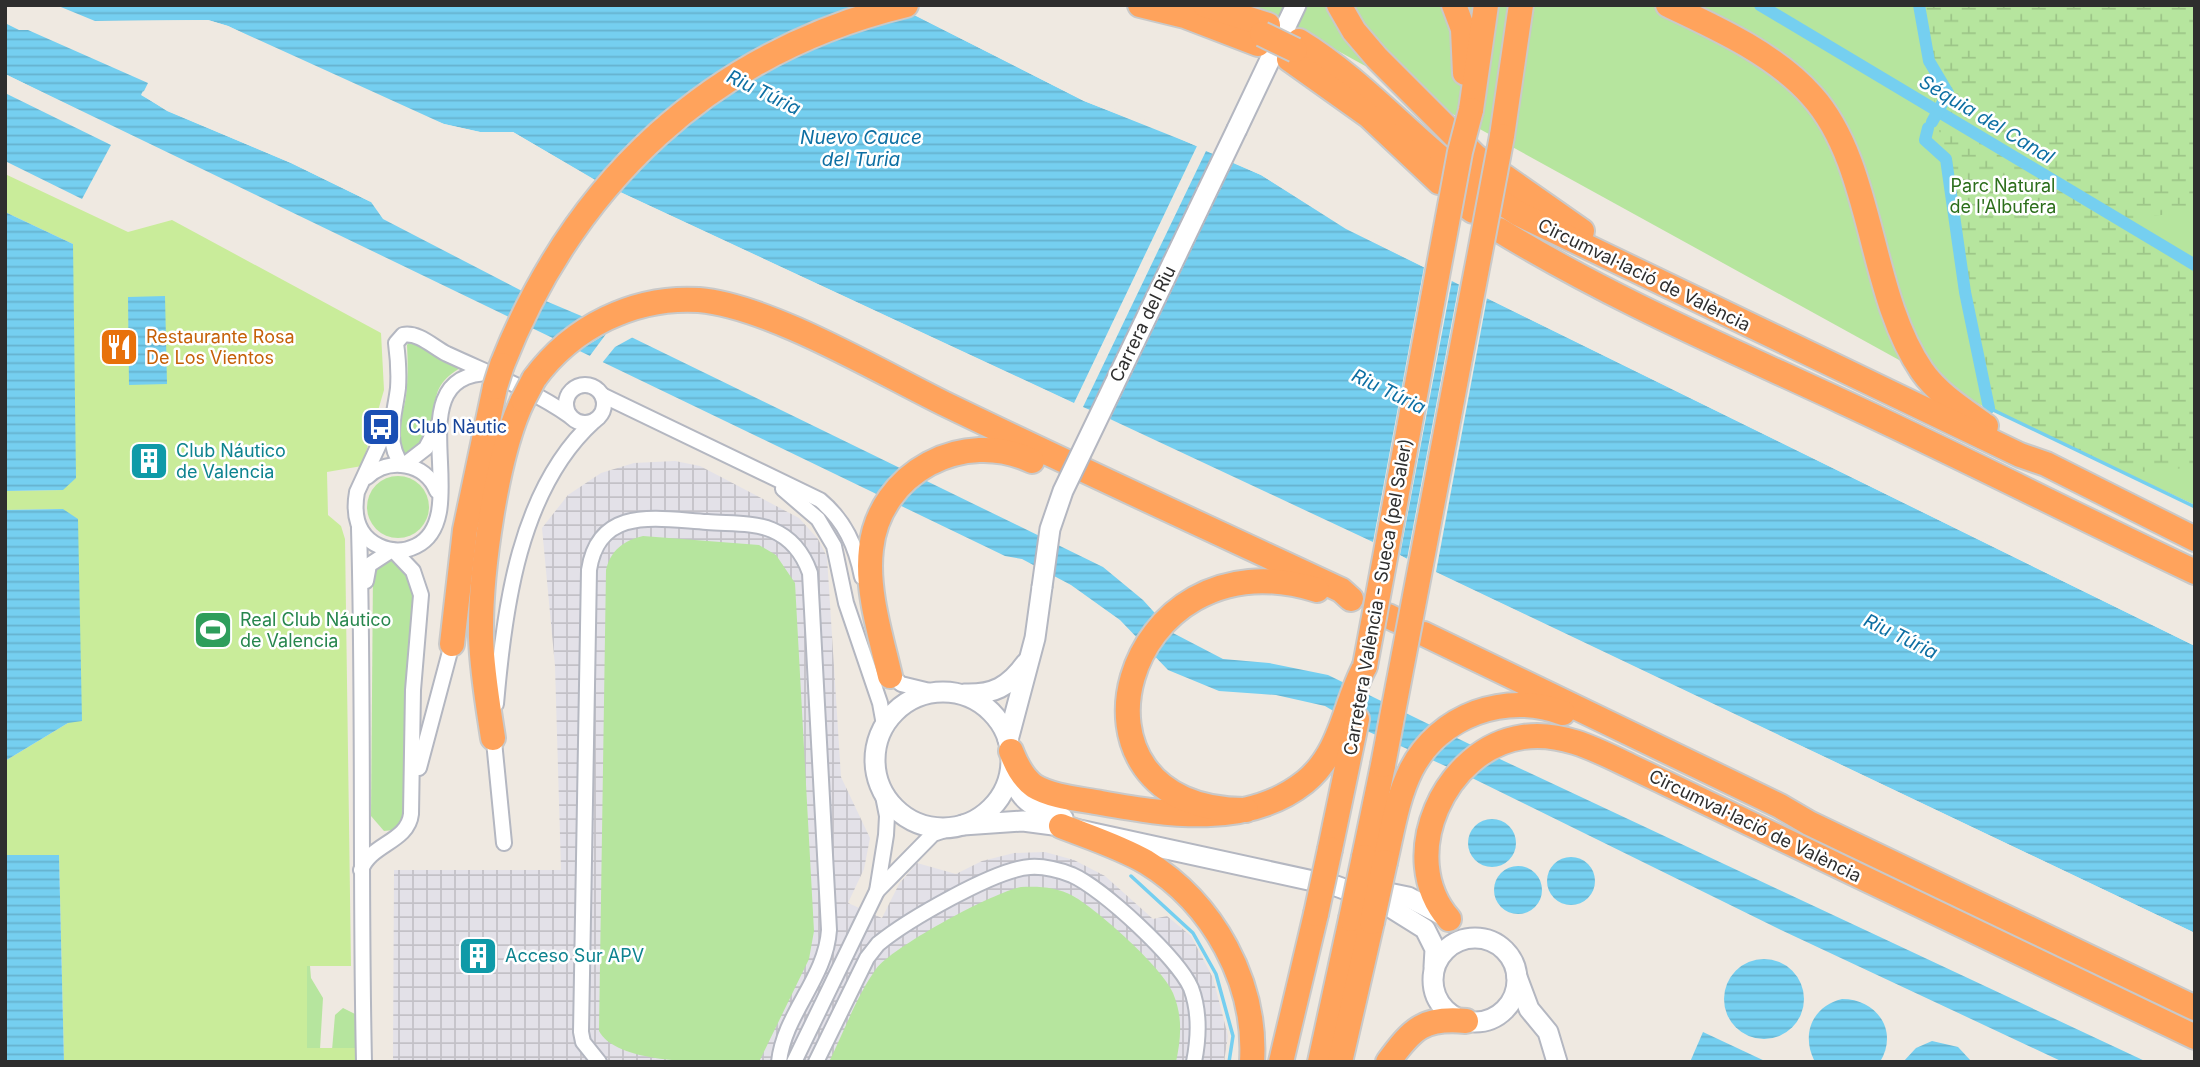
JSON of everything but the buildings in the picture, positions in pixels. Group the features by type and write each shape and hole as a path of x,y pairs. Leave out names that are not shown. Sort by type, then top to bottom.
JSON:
{"highway":[{"path":"452,644 465,530 496,375 542,278 574,227 639,150 694,103 723,83 817,34 906,5"},
{"path":"1140,5 1275,39"},
{"path":"1177,5 1275,39"},
{"path":"1205,5 1275,39 1369,116 1439,182"},
{"path":"1339,5 1354,31 1377,58 1475,156 1538,202 1631,259 1657,282"},
{"path":"1454,5 1463,29 1466,106"},
{"name":"Carretera València - Sueca (pel Saler)","path":"1281,1062 1330,849 1354,685 1365,666 1486,5"},
{"name":"Carretera València - Sueca (pel Saler)","path":"1374,860 1384,765 1502,136 1521,5"},
{"path":"1668,5 1748,48 1791,76 1812,96 1843,149 1900,332 1923,373 1954,403 2046,464"},
{"name":"Circumval·lació de València","path":"1275,39 1334,62 1471,201 1519,214 2020,455 2046,464 2195,539"},
{"name":"Circumval·lació de València","path":"1499,230 1579,276 1669,321 1843,401 2195,572"},
{"path":"493,738 483,660 481,617 505,451 530,390 560,349 592,326 618,313 660,302 701,300 772,320 1161,509 1341,590 1357,601 1304,586 1259,582 1219,590 1174,614 1148,640 1138,657 1127,693 1127,720 1134,745 1147,768 1167,788 1198,804 1212,808 1246,810"},
{"path":"890,676 870,571 872,540 882,511 900,485 929,463 957,451 1006,451 1146,517 1288,565"},
{"name":"Circumval·lació de València","path":"1424,634 2195,1008"},
{"path":"1340,1062 1374,860 1416,761 1440,734 1460,719 1497,706 1521,704 1545,707 1576,718 1774,814 1809,823"},
{"name":"Circumval·lació de València","path":"1449,919 1433,893 1427,861 1435,817 1453,779 1481,752 1499,743 1522,737 1545,736 1590,748 2195,1037"},
{"path":"1010,752 1028,780 1051,792 1164,812 1220,814 1246,810 1278,799 1306,781 1343,746"},
{"path":"1061,826 1145,862 1179,886 1207,916 1232,958 1247,1001 1252,1062"},
{"path":"1320,1062 1362,921"},
{"path":"1388,1062 1402,1043 1421,1025 1435,1020 1477,1021"}],"street":[{"path":"1226,5 1275,39 1285,5"},
{"name":"Carrera del Riu","path":"1010,752 1009,727 1031,656 1050,529 1063,491 1237,129 1275,39 1296,5"},
{"path":"439,495 429,478 403,465 391,439 398,379 396,342 403,335 415,335 530,390 579,422 597,419 652,420"},
{"path":"364,1062 360,873 366,571 372,561 393,550 411,548 429,536 439,517 440,420 444,400 454,382 467,374 496,375"},
{"path":"530,390 573,390 586,385 652,420 820,500 844,526 858,559 877,654 890,676 909,688 961,694 989,693 1005,687 1031,656"},
{"path":"570,416 566,405 573,390"},
{"path":"505,843 493,738 503,626 520,552 556,471 575,440 597,419 604,406 602,395"},
{"path":"363,625 359,527 355,505 363,480 393,414"},
{"path":"363,480 378,469 403,465 426,448 440,420"},
{"path":"762,474 810,510 830,537 838,556 846,603 880,703 884,725"},
{"path":"599,1062 583,1042 581,1032 589,570 595,547 602,537 622,522 647,518 770,529 792,543 810,573 814,586 830,930 826,952 781,1044 779,1062"},
{"path":"359,527 374,544 393,550 413,570 421,595 413,690 412,803"},
{"path":"360,873 368,856 405,830 410,821 422,749 452,644"},
{"path":"794,1062 877,891 887,816 874,765 878,737 884,725 910,700 933,692"},
{"path":"961,694 986,707 1003,727 1010,752 1014,786 1026,802 1110,834"},
{"path":"877,891 933,834 986,813 996,803 1009,779 1010,752"},
{"path":"882,791 890,803 912,821 925,826 1009,821 1061,826 1110,834 1336,886 1398,893 1502,948 1514,965 1529,1009 1548,1032 1555,1056"},
{"path":"361,815 371,833 393,838"},
{"path":"816,1062 867,958 878,943 987,878 1030,867 1060,871 1087,883 1180,968 1192,990 1198,1018 1194,1062"},
{"path":"1336,886 1385,904 1416,921 1433,942 1433,986 1441,1005 1477,1021 1507,1018 1524,1022 1538,1033 1555,1056"},
{"path":"1434,967 1439,957 1452,944 1471,938 1482,938"},
{"path":"1477,1021 1510,1003 1517,976"}],"shaded area":[{"path":"675,461 700,466 799,518 818,539 827,557 841,777 870,838 864,869 848,903 882,918 899,884 917,863 956,874 982,861 1014,853 1045,852 1074,860 1105,876 1153,919 1167,916 1191,936 1213,978 1228,1036 1224,1062 393,1062 394,870 561,870 555,666 542,528 568,495 601,473 634,463"}],"green space":[{"name":"Parc Natural de l'Albufera","path":"1245,5 2195,5 2195,505 1988,409 1329,46"},
{"path":"1919,5 2190,5 2195,12 2195,211 2119,220 2195,265 2195,467 2129,473 1988,409 1965,292"},
{"name":"Real Club Náutico de Valencia","path":"5,174 128,232 172,220 381,333 384,390 362,466 327,472 328,515 341,526 345,539 351,966 307,966 307,1048 358,1048 358,1062 64,1062 59,855 5,855 5,761 68,723 63,509 5,510 5,491 63,490 73,244 5,212"},
{"path":"410,340 462,367 441,385 435,403 434,422 425,442 406,455 401,449 398,434 406,396 407,345"},
{"path":"398,476 410,478 420,485 427,495 427,519 420,529 410,536 398,538 386,536 376,529 369,519 367,507 369,495 376,485 386,478"},
{"path":"643,536 759,545 776,555 795,583 814,931 809,959 759,1062 697,1062 648,1057 610,1043 599,1031 606,570 619,547"},
{"path":"386,559 392,559 413,581 417,594 404,821 394,830 384,831 371,816 373,571"},
{"path":"1021,887 1048,888 1073,896 1113,926 1157,969 1173,993 1180,1019 1176,1062 829,1062 862,991 886,959 944,922 989,899"},
{"path":"307,966 310,966 311,978 323,998 320,1049 307,1049"},
{"path":"343,1008 357,1015 358,1062 331,1062 335,1015"}],"water":[{"name":"Nuevo Cauce del Turia","path":"56,5 895,5 1084,101 1167,133 1261,175 1346,229 2195,646 2195,933 1380,546 596,181 513,132 480,132 444,124 228,26 208,20 95,21"},
{"path":"5,23 19,30 28,30 148,83 142,95 167,111 291,163 371,202 383,219 522,291 629,336 1103,567 1143,600 1173,633 1223,659 1269,663 1328,675 1504,761 2147,1062 2063,1062 1781,930 1470,777 1367,731 1325,706 1276,695 1219,691 1168,670 1120,620 1071,585 1022,559 1005,556 5,74"},
{"path":"5,93 111,145 82,199 5,161"},
{"path":"5,212 73,244 76,478 63,490 5,491"},
{"path":"165,296 167,384 129,385 128,297"},
{"path":"63,509 78,519 82,721 68,723 5,761 5,510"},
{"path":"1492,819 1509,826 1516,843 1509,860 1492,867 1475,860 1468,843 1475,826"},
{"path":"5,855 59,855 64,1062 5,1062"},
{"path":"1571,857 1588,864 1595,881 1588,898 1571,905 1554,898 1547,881 1554,864"},
{"path":"1518,866 1535,873 1542,890 1535,907 1518,914 1501,907 1494,890 1501,873"},
{"path":"1764,959 1779,962 1792,971 1801,984 1804,999 1801,1014 1792,1027 1779,1036 1764,1039 1749,1036 1736,1027 1727,1014 1724,999 1727,984 1736,971 1749,962"},
{"path":"1842,999 1865,1004 1881,1019 1886,1028 1887,1039 1880,1062 1814,1060 1809,1040 1812,1022 1824,1008"},
{"path":"1703,1032 1767,1062 1690,1062"},
{"path":"1932,1041 1958,1047 1972,1062 1903,1062 1916,1048"}],"pier":[{"path":"867,5 903,5 1086,98 1169,129 1262,172 1348,225 2195,642 2195,646 1487,298 1436,572 2195,933 2195,936 1379,549 594,184 512,136 480,135 444,128 402,109 444,124 480,132 513,132 597,181 664,115 731,67 798,31","holes":["912,14 1084,101 1197,146 1074,403 616,190 679,126 753,76 818,43","1206,151 1213,154 1090,410 1083,407","1233,163 1261,175 1346,228 1424,267 1373,542 1110,419","1452,280 1459,284 1407,559 1400,555"]},
{"path":"208,20 228,26 347,84 227,29 207,24 100,24 95,21"},
{"path":"5,74 151,146 134,141 5,78"},
{"path":"143,91 169,108 292,160 367,196 371,202 291,163 168,111 141,95"},
{"path":"151,146 360,246 350,245 162,155"},
{"path":"589,317 635,336 615,347 602,363 589,357 606,334 576,352 552,341"}],"waterway":[{"name":"Séquia del Canal","path":"1760,5 2195,265"},
{"path":"1919,5 1929,61 1948,93 1932,122"},
{"path":"1928,128 1925,140 1946,159 1965,292 1989,408"},
{"path":"1989,408 2195,507"},
{"path":"1131,876 1193,933 1216,974 1233,1036 1229,1062"}],"place":[{"name":"Restaurante Rosa De Los Vientos","path":"119,347"},
{"name":"Club Nàutic","path":"381,427"},
{"name":"Club Náutico de Valencia","path":"149,461"},
{"name":"Real Club Náutico de Valencia","path":"213,630"},
{"name":"Acceso Sur APV","path":"478,956"}],"water label":[{"name":"Riu Túria","path":"764,92"},
{"name":"Riu Túria","path":"1389,391"},
{"name":"Riu Túria","path":"1901,636"}]}
